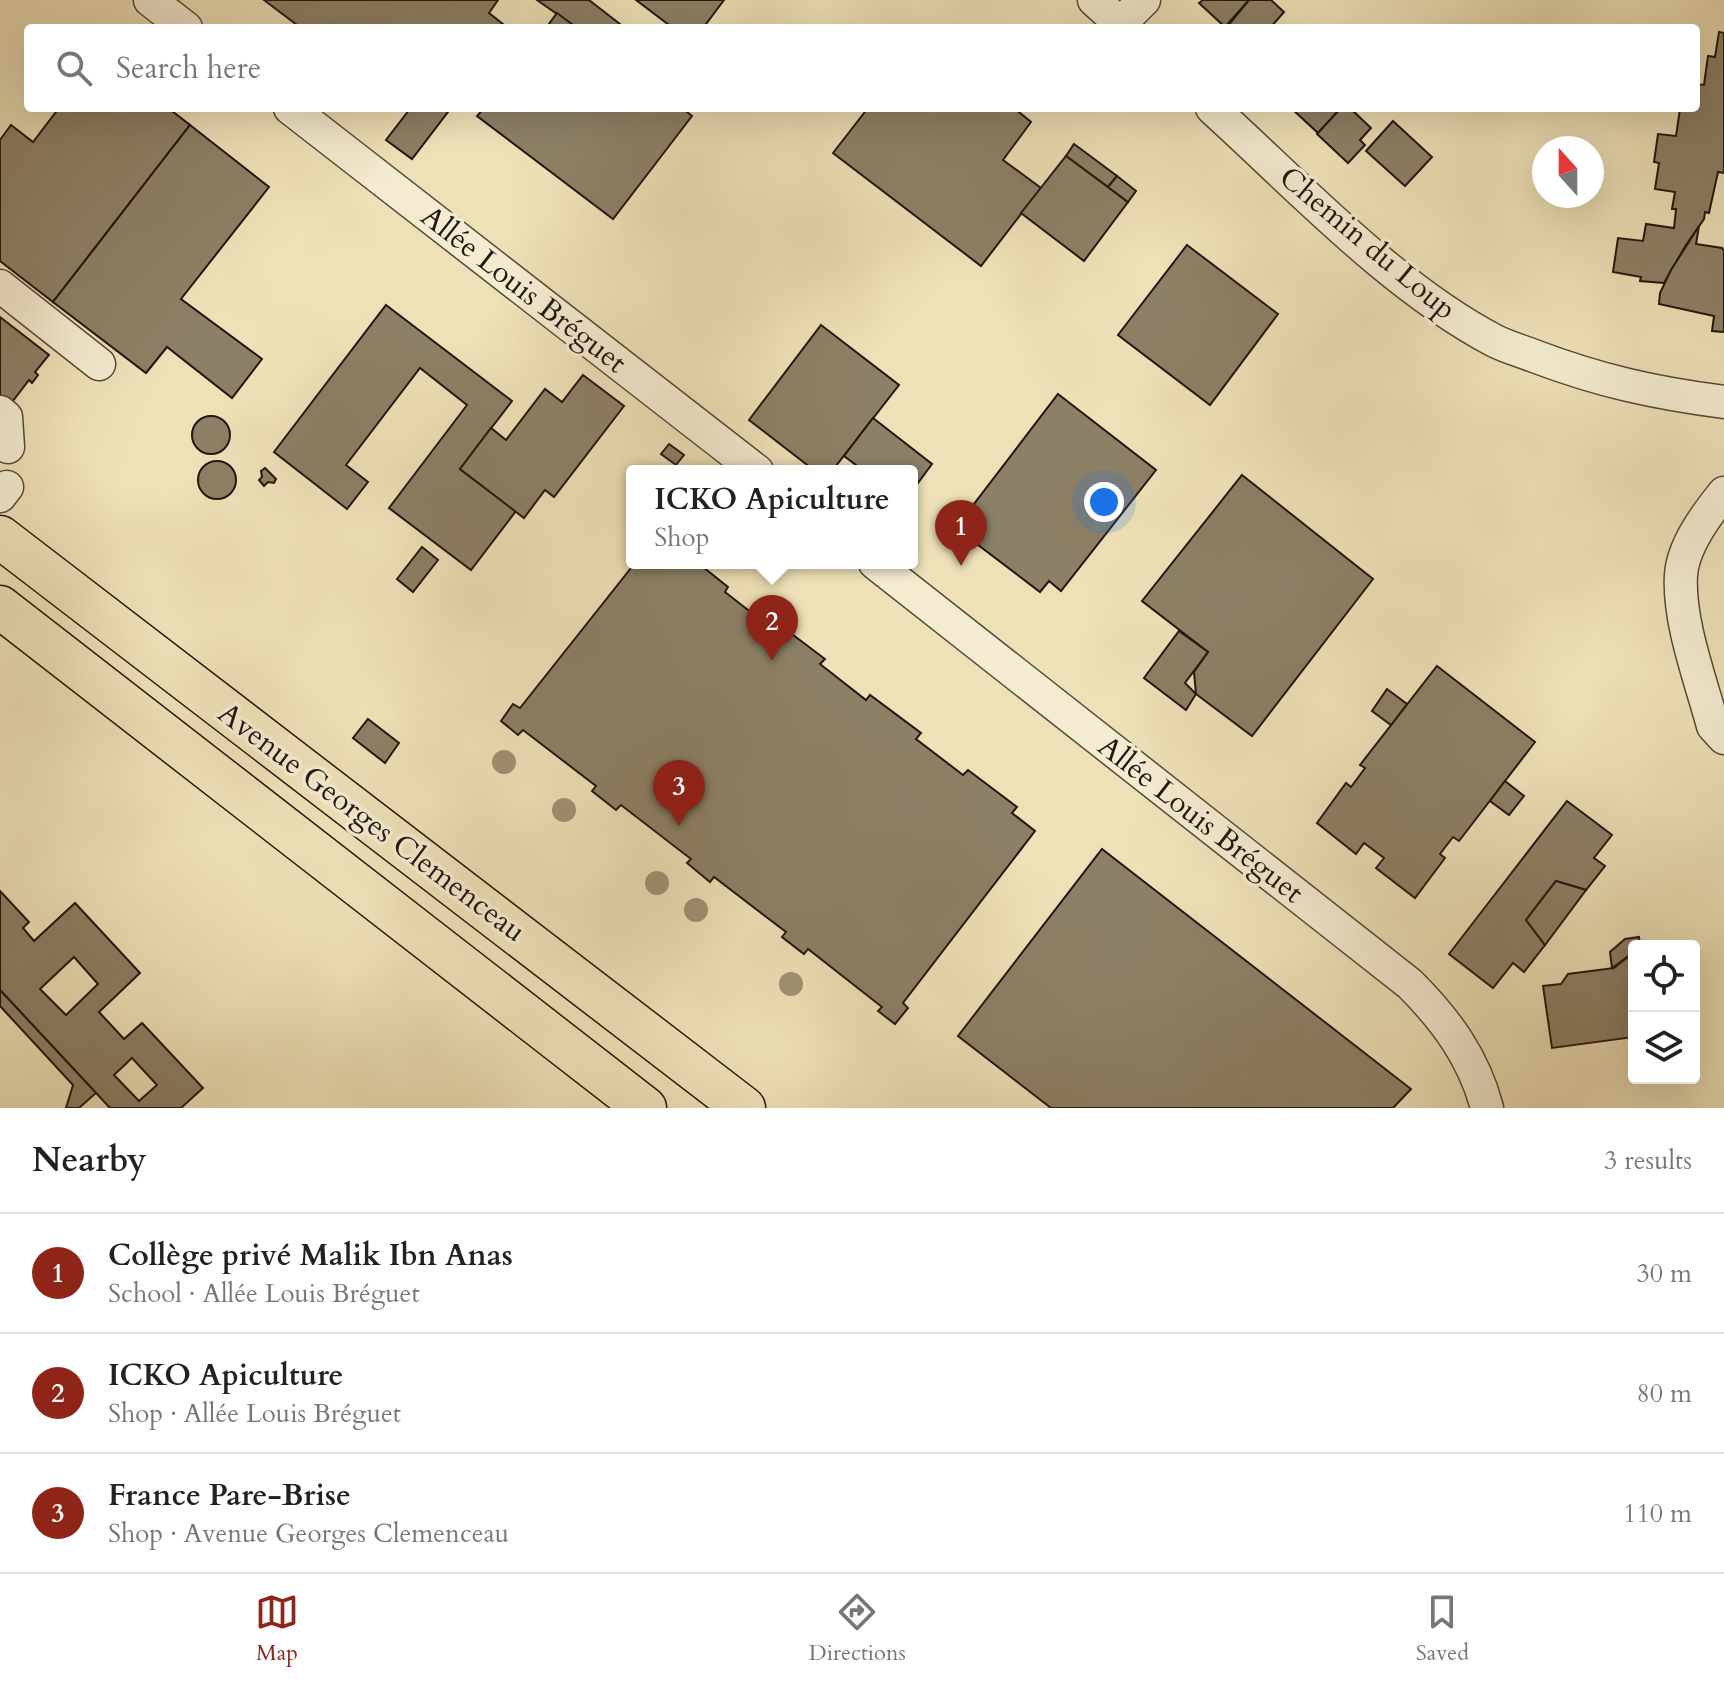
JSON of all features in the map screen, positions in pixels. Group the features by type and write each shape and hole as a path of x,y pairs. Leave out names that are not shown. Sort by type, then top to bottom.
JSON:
{"main road":[{"name":"Avenue Georges Clemenceau","path":"0,537 744,1108"},
{"name":"Avenue Georges Clemenceau","path":"0,607 645,1108"}],"street":[{"path":"150,0 181,24"},
{"path":"1094,0 1120,24"},
{"path":"1124,24 1144,0"},
{"name":"Allée Louis Bréguet","path":"295,112 749,465"},
{"name":"Chemin du Loup","path":"1216,112 1425,298 1496,342 1575,372 1649,392 1724,402"},
{"path":"7,293 99,364"},
{"path":"0,412 6,417 8,447"},
{"path":"1724,493 1691,543 1681,573 1686,628 1713,726 1724,738"},
{"name":"Allée Louis Bréguet","path":"883,569 1410,984 1444,1019 1469,1059 1487,1108"}],"building":[{"path":"264,0 498,0 489,13 503,24 296,24"},
{"path":"537,0 589,0 620,24 571,24"},
{"path":"636,0 724,0 706,24 668,24"},
{"path":"1203,0 1249,0 1228,24 1222,24 1199,3"},
{"path":"1249,0 1271,0 1284,12 1274,24 1229,24"},
{"path":"557,13 572,24 549,24"},
{"path":"1719,32 1724,33 1724,173 1718,172 1709,213 1705,212 1704,219 1664,283 1640,281 1641,277 1613,272 1618,238 1643,241 1646,224 1674,228 1676,209 1672,209 1675,192 1655,189 1659,163 1654,162 1658,134 1676,136 1680,112 1700,112 1700,84 1704,85 1708,56 1715,57"},
{"path":"56,112 173,112 190,125 53,302 0,261 0,140 11,125 33,142"},
{"path":"407,112 448,112 412,159 386,140"},
{"path":"480,112 687,112 692,116 613,219 477,116"},
{"path":"865,112 1019,112 1031,122 1003,160 1041,188 981,266 833,153"},
{"path":"1295,112 1337,112 1318,133"},
{"path":"1337,112 1354,112 1371,128 1360,140 1365,145 1348,163 1317,134"},
{"path":"1393,121 1432,157 1405,186 1366,151"},
{"path":"190,125 269,187 181,299 262,359 232,398 167,347 146,373 53,302"},
{"path":"1074,144 1117,176 1108,187 1066,156"},
{"path":"1066,156 1128,202 1084,261 1021,213"},
{"path":"1117,176 1136,191 1128,202 1108,187"},
{"path":"1699,226 1696,244 1722,248 1724,251 1724,332 1712,331 1714,316 1659,304 1660,293 1671,270"},
{"path":"1187,245 1278,314 1210,405 1118,335"},
{"path":"386,305 512,401 460,469 516,511 471,570 389,508 467,405 420,368 346,465 368,482 347,509 274,452"},
{"path":"0,317 49,355 35,372 38,375 32,383 29,380 9,406 0,398"},
{"path":"821,325 899,385 837,465 807,465 749,420"},
{"path":"583,375 624,406 554,497 545,490 524,518 460,469 491,428 506,440 545,389 562,402"},
{"path":"1058,394 1156,470 1061,591 1049,581 1040,592 969,538 977,527 964,517"},
{"path":"211,416 224,422 230,435 224,448 211,454 198,448 192,435 198,422"},
{"path":"873,418 932,464 918,483 918,465 856,465 844,456"},
{"path":"669,444 684,455 676,465 661,454"},
{"path":"217,461 230,467 236,480 230,493 217,499 204,493 198,480 204,467"},
{"path":"265,468 276,479 274,483 268,482 264,486 259,480"},
{"path":"1242,475 1373,579 1252,736 1196,694 1194,672 1208,652 1142,601"},
{"path":"422,547 438,560 413,592 397,579"},
{"path":"630,569 706,569 728,587 725,592 771,628 776,622 825,659 820,664 866,700 870,695 921,733 916,739 963,775 968,770 1017,807 1012,813 1035,831 903,1003 908,1008 895,1024 878,1011 882,1007 808,949 804,954 782,937 786,932 714,877 710,882 687,863 691,859 621,805 616,810 592,791 596,786 523,730 518,735 501,721 513,704 520,708"},
{"path":"1179,631 1208,652 1185,683 1196,694 1186,710 1144,678"},
{"path":"1437,666 1535,742 1459,841 1453,837 1440,854 1445,858 1415,898 1376,868 1384,858 1364,843 1356,854 1317,823 1346,783 1351,787 1365,768 1360,765"},
{"path":"1387,689 1407,704 1391,725 1372,711"},
{"path":"368,719 399,743 385,763 353,738"},
{"path":"1505,781 1524,796 1509,815 1490,801"},
{"path":"1567,801 1612,835 1594,858 1605,866 1586,890 1556,881 1526,920 1545,945 1524,972 1513,963 1493,988 1449,954"},
{"path":"1102,849 1411,1089 1393,1108 1051,1108 958,1036"},
{"path":"1556,881 1586,890 1545,945 1526,920"},
{"path":"0,891 29,922 23,928 34,941 75,903 140,973 99,1012 124,1039 142,1023 203,1088 181,1108 110,1108 0,990","holes":["74,957 98,984 66,1015 40,989","132,1058 157,1085 139,1101 114,1075"]},
{"path":"1639,937 1639,940 1628,940 1628,956 1612,968 1610,952 1625,939"},
{"path":"1628,957 1628,1038 1552,1048 1543,986 1561,984 1568,974 1614,968"},
{"path":"0,990 96,1093 79,1108 66,1108 73,1085 0,1006"}],"place":[{"name":"Collège privé Malik Ibn Anas","path":"961,566"},
{"name":"ICKO Apiculture","path":"772,661"},
{"name":"France Pare-Brise","path":"679,826"}]}
